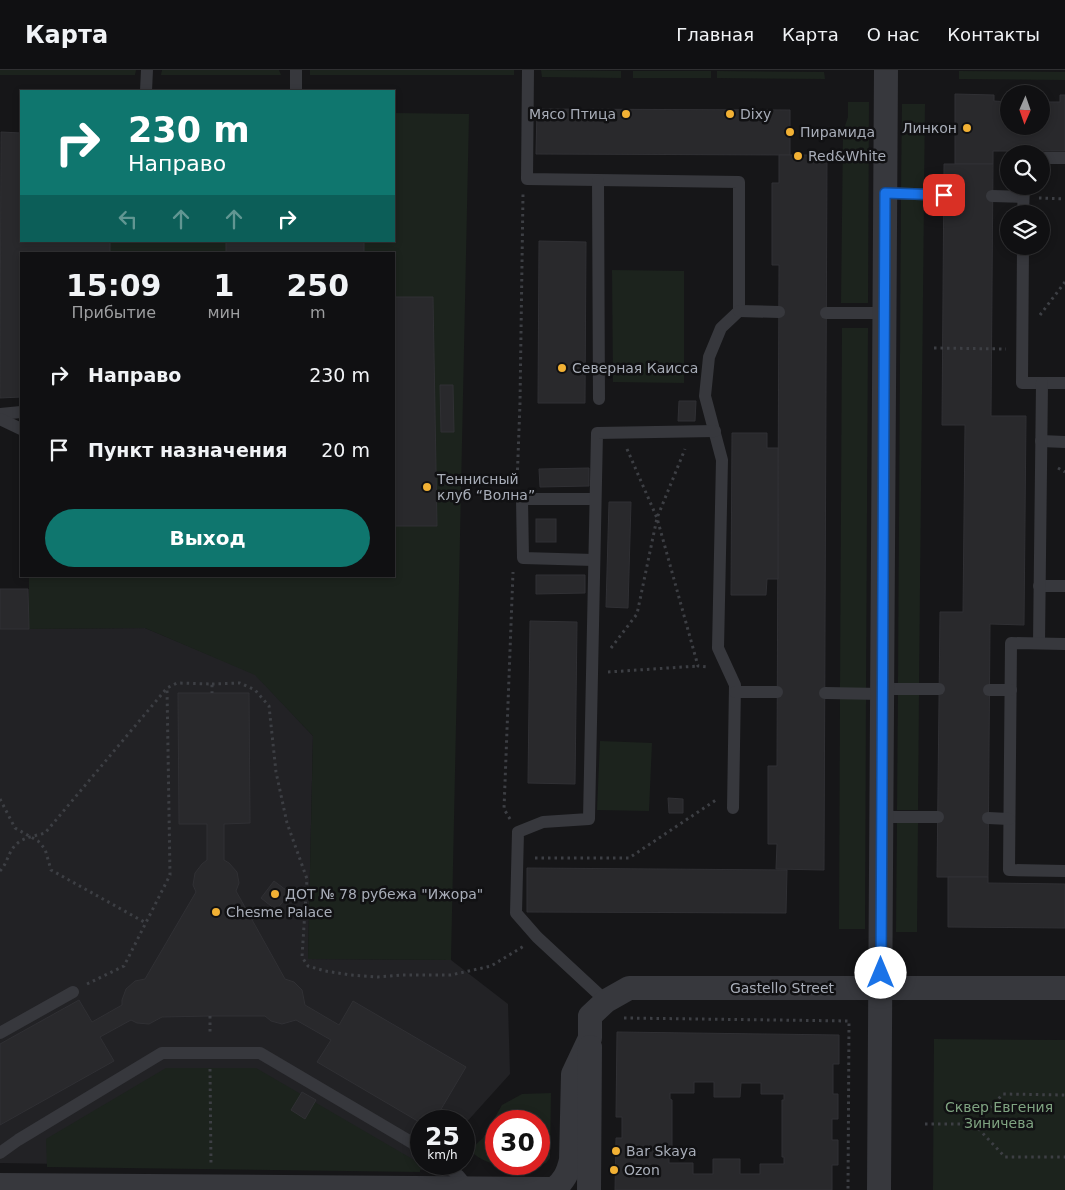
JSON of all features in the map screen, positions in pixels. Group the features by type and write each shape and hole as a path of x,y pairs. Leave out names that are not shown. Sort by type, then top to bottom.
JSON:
{"street":[{"path":"879,1190 886,70"},
{"name":"Gastello Street","path":"589,1190 590,1016 612,1010 629,988 1065,988"},
{"name":"Gastello Street","path":"0,1185 554,1189 568,1173 571,1160 573,1074 590,1038"}],"lane":[{"path":"146,70 146,90"},
{"path":"296,70 296,90"},
{"path":"528,70 527,179 739,182 739,311"},
{"path":"1050,158 1065,158"},
{"path":"598,181 599,399"},
{"path":"885,193 944,195"},
{"path":"992,196 1000,195"},
{"path":"1023,255 1022,383 1065,383"},
{"path":"732,808 735,685 718,648 722,460 705,396 709,357 721,328 739,311 779,312"},
{"path":"826,312 884,313"},
{"path":"1038,644 1042,383"},
{"path":"0,414 20,412"},
{"path":"0,419 20,429"},
{"path":"612,1010 537,937 516,912 518,832 543,822 589,819 597,433 715,432"},
{"path":"1041,441 1065,442"},
{"path":"594,560 523,558 522,499 595,499"},
{"path":"1039,586 1065,586"},
{"path":"1065,644 1011,643 1009,819 1009,870 1065,871"},
{"path":"825,693 939,689"},
{"path":"989,690 1011,690"},
{"path":"735,692 777,692"},
{"path":"882,817 938,817"},
{"path":"988,818 1009,819"},
{"path":"0,1033 73,992"},
{"path":"0,1153 18,1140 162,1053 260,1053 410,1142"},
{"path":"458,1175 469,1188"}],"path":[{"path":"516,492 520,403 522,198 527,179"},
{"path":"1044,195 1065,199"},
{"path":"1022,339 1065,282"},
{"path":"934,348 991,349"},
{"path":"592,673 637,614 657,518 692,431"},
{"path":"620,432 657,518 698,666"},
{"path":"513,571 504,809 518,832"},
{"path":"592,673 698,666 727,668"},
{"path":"0,871 13,846 29,837 45,833 167,688 177,683 240,683 255,690 269,706 276,772 287,823 307,879 302,957 308,966 324,971 378,977 451,975 491,966 512,955 537,937"},
{"path":"212,684 212,693"},
{"path":"73,992 124,966 170,875 167,688"},
{"path":"517,858 629,858 733,789"},
{"path":"0,799 15,828 38,841 45,849 52,870 146,923"},
{"path":"612,1010 849,1021 848,1190"},
{"path":"201,1186 211,1170 210,1016"},
{"path":"925,1124 974,1124 1003,1094 1065,1095"},
{"path":"974,1124 1005,1158 1065,1157"}],"shaded area":[{"path":"145,628 255,674 313,736 308,959 451,960 508,1004 510,1074 475,1113 475,1110 410,1110 410,1169 0,1163 0,629"}],"green space":[{"path":"0,70 136,70 135,75 0,75"},
{"path":"162,70 279,70 281,75 161,75"},
{"path":"310,70 514,70 514,75 310,75"},
{"path":"541,70 621,71 621,78 542,77"},
{"path":"633,71 711,71 711,78 633,78"},
{"path":"717,71 824,72 825,79 717,78"},
{"path":"959,71 1065,72 1065,80 959,79"},
{"path":"848,102 869,102 868,303 841,303 843,132 848,117"},
{"path":"902,104 925,104 924,189 901,189"},
{"name":"Теннисный клуб “Волна”","path":"395,113 469,114 451,960 308,959 313,736 255,675 145,628 29,629 29,577 395,577 395,252 20,252 20,397 0,398 1,132 20,133 20,242 395,242"},
{"path":"901,198 924,198 919,683 898,683"},
{"path":"612,270 684,271 684,383 613,382"},
{"path":"842,328 868,328 866,688 840,688"},
{"path":"898,693 919,694 918,810 897,810"},
{"path":"840,698 866,698 865,929 839,929"},
{"path":"600,741 652,743 649,811 597,810"},
{"path":"897,822 918,822 917,932 896,932"},
{"name":"Сквер Евгения Зиничева","path":"934,1039 1065,1040 1065,1190 933,1190"},
{"path":"166,1068 256,1068 410,1158 410,1172 47,1167 46,1139"},
{"path":"551,1093 550,1158 550,1110 499,1110 502,1105 522,1094"},
{"path":"485,1135 485,1160 475,1155 475,1145"}],"building":[{"path":"955,94 994,95 994,101 1000,101 1000,135 1050,135 1050,102 1060,102 1060,95 1065,95 1065,151 1050,151 1050,145 1000,145 1000,151 993,151 993,164 955,164"},
{"path":"537,109 790,110 790,155 536,154"},
{"path":"1,132 20,133 20,242 110,242 110,252 20,252 20,397 0,398"},
{"path":"779,155 827,155 824,870 776,869 777,844 768,844 768,766 777,766 779,265 772,265 772,183 779,183"},
{"path":"944,164 993,164 991,416 1026,416 1024,625 990,624 988,877 937,877 940,612 963,612 965,425 942,425"},
{"path":"539,241 586,242 585,403 538,403"},
{"path":"226,242 364,242 364,252 226,252"},
{"path":"395,297 433,297 437,526 395,526"},
{"path":"440,385 453,385 454,432 441,432"},
{"path":"679,401 696,401 695,421 678,421"},
{"path":"732,433 767,433 767,448 778,448 778,579 767,579 766,595 731,595"},
{"path":"589,468 589,486 540,487 539,469"},
{"path":"609,502 631,502 628,608 606,607"},
{"path":"536,519 556,519 556,542 536,542"},
{"path":"536,575 585,575 585,593 536,594"},
{"path":"0,589 28,589 29,629 0,629"},
{"path":"530,621 577,622 575,784 528,783"},
{"name":"Chesme Palace","path":"178,693 249,693 250,823 224,824 224,860 237,872 239,883 236,891 285,979 294,982 302,990 305,1005 339,1025 353,1001 466,1067 441,1110 410,1110 410,1117 317,1062 331,1040 296,1020 282,1024 271,1021 265,1016 162,1017 149,1024 137,1023 131,1020 100,1037 114,1061 0,1125 0,1044 79,1000 92,1022 122,1005 126,989 135,981 145,979 196,892 193,885 195,873 207,860 207,824 179,824"},
{"path":"668,798 683,799 683,813 669,813"},
{"path":"527,868 787,870 786,913 527,912"},
{"path":"948,877 988,877 988,883 1065,884 1065,928 948,927"},
{"path":"274,881 290,893 276,910 261,898"},
{"path":"617,1032 839,1035 839,1064 833,1064 833,1094 838,1094 838,1119 832,1119 832,1140 838,1140 838,1165 832,1165 832,1190 615,1190 616,1138 622,1138 622,1117 616,1117","holes":["694,1082 714,1082 714,1097 740,1097 741,1083 761,1083 761,1094 784,1094 784,1100 782,1100 782,1157 784,1157 784,1164 760,1164 760,1174 740,1174 740,1159 713,1159 713,1174 693,1174 693,1163 669,1163 669,1156 672,1156 672,1100 670,1099 670,1093 694,1093"]},
{"path":"302,1092 316,1100 305,1119 291,1110"}],"place":[{"name":"Мясо Птица","path":"626,114"},
{"name":"Dixy","path":"730,114"},
{"name":"Линкон","path":"967,128"},
{"name":"Пирамида","path":"790,132"},
{"name":"Red&White","path":"798,156"},
{"name":"Северная Каисса","path":"562,368"},
{"name":"Теннисный клуб “Волна”","path":"427,487"},
{"name":"ДОТ № 78 рубежа \"Ижора\"","path":"275,894"},
{"name":"Chesme Palace","path":"216,912"},
{"name":"Bar Skaya","path":"616,1151"},
{"name":"Ozon","path":"614,1170"}],"route":[{"path":"881,973 885,193 944,195"}]}
